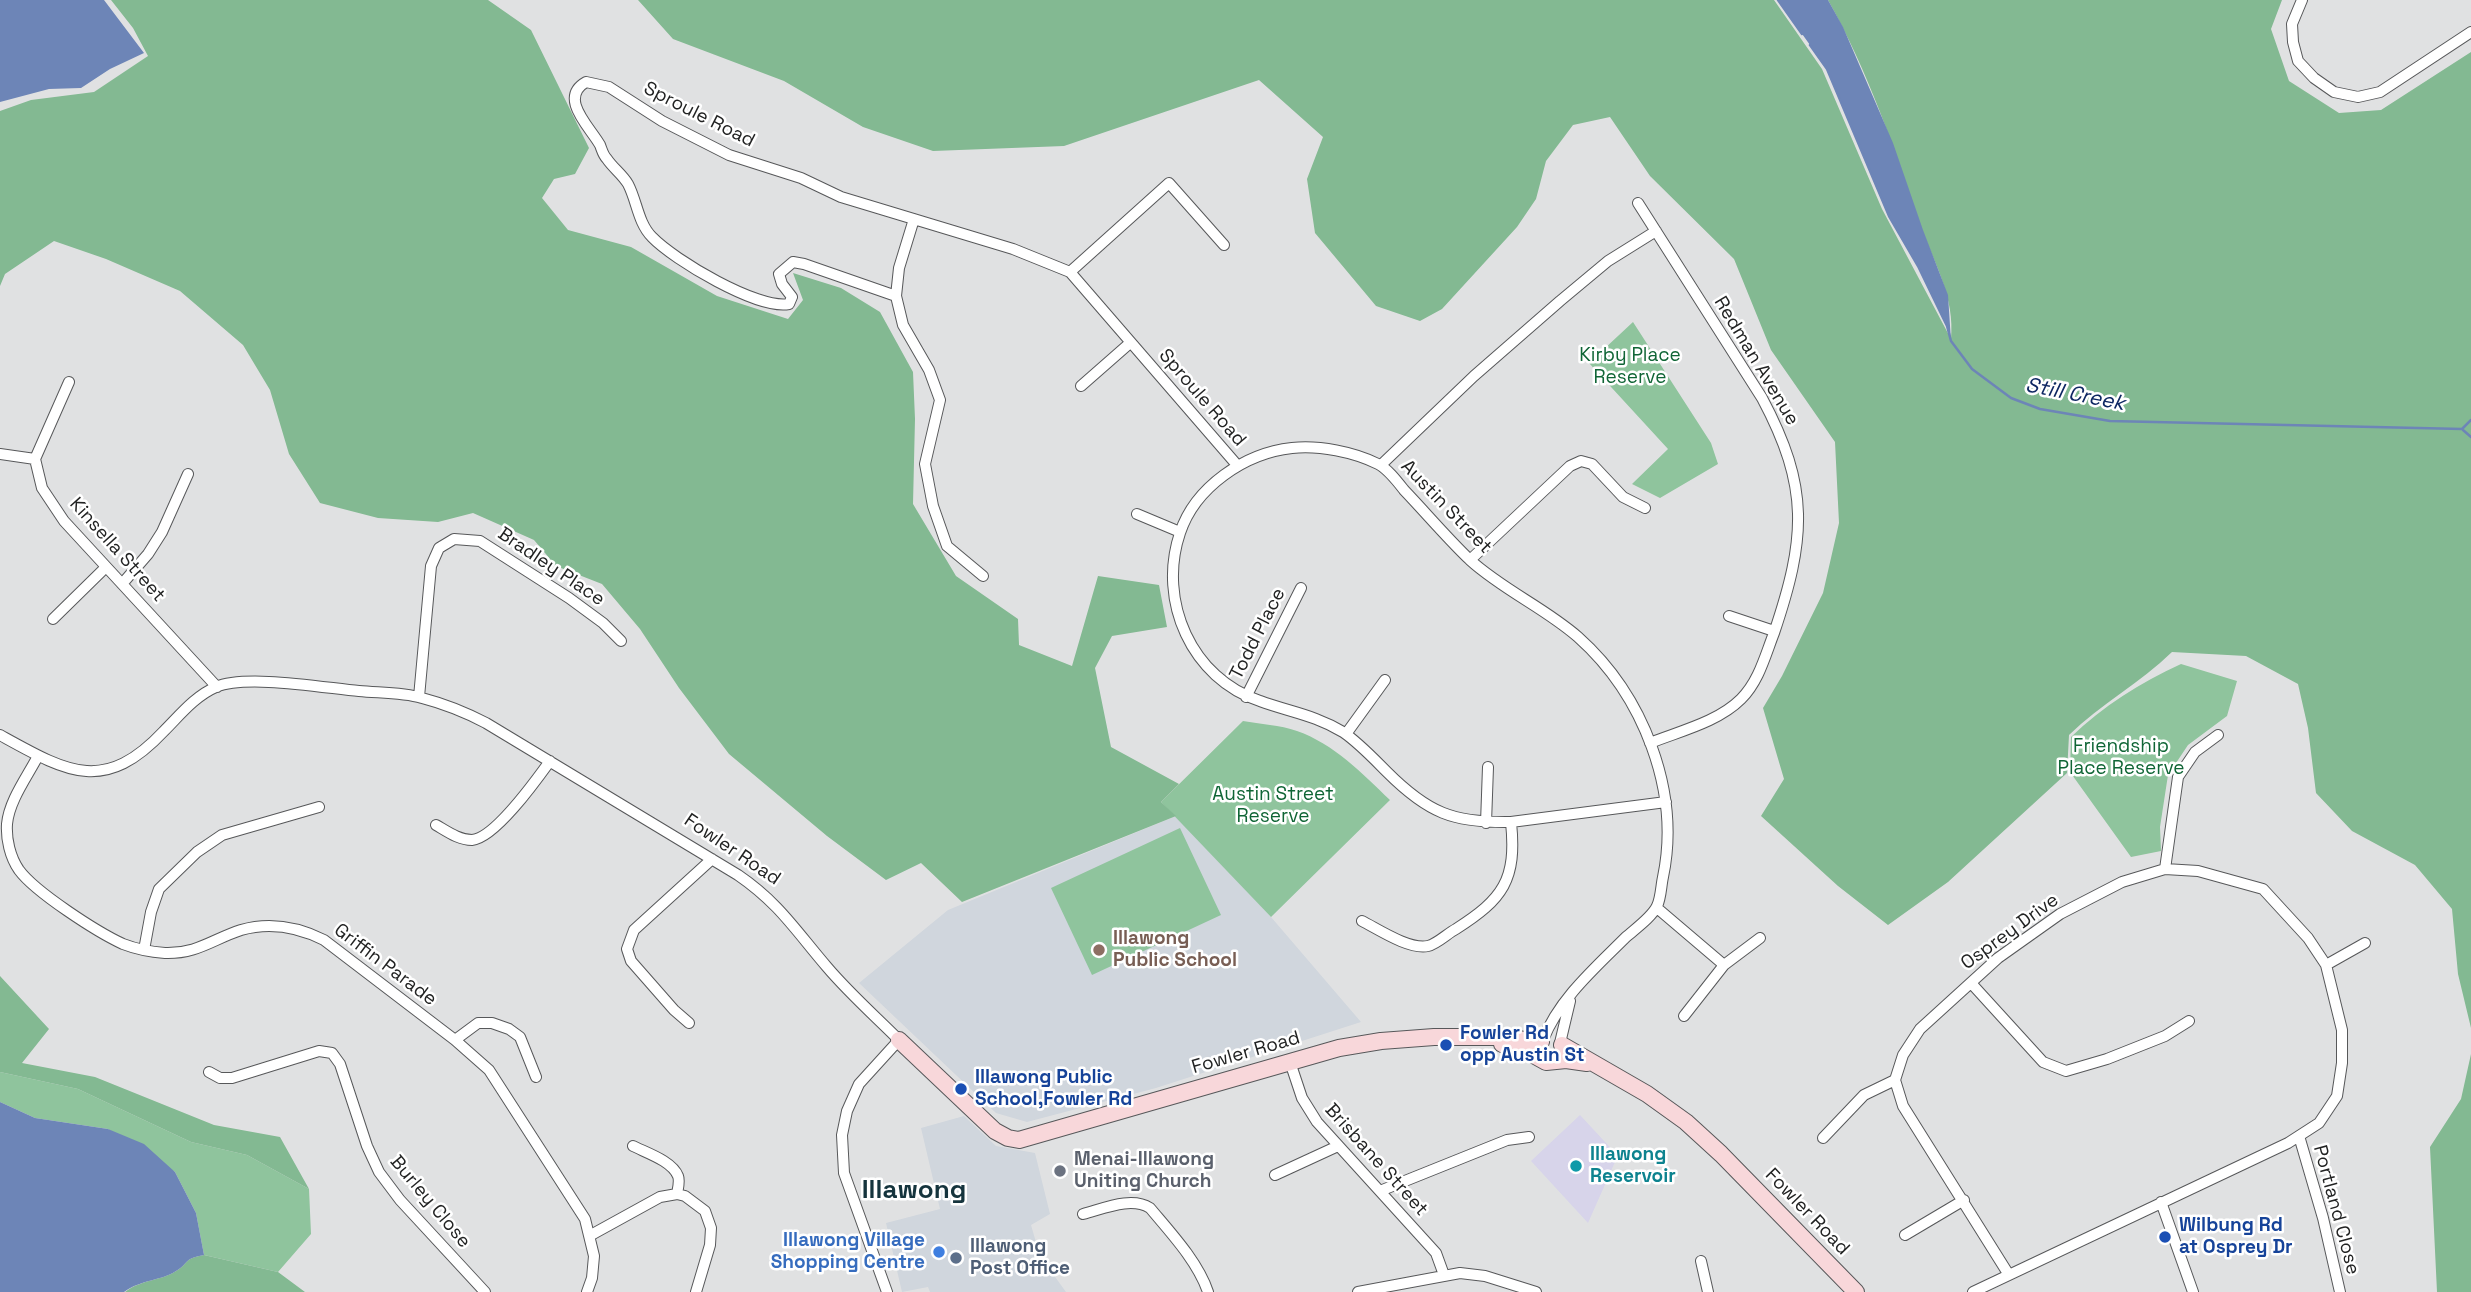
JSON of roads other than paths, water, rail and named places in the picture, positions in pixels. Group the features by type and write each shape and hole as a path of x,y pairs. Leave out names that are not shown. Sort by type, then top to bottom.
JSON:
{"street":[{"path":"2302,0 2292,24 2298,61 2314,78 2334,92 2358,97 2380,92 2471,32"},
{"name":"Sproule Road","path":"896,296 793,262 779,274 782,284 792,297 789,304 782,305 741,293 716,282 666,250 645,229 634,195 626,181 604,157 600,145 580,114 574,99 575,91 586,82 609,87 662,121 729,155 801,178 841,197 1013,249 1070,272 1237,465"},
{"path":"1070,272 1169,183 1224,245"},
{"name":"Redman Avenue","path":"1638,203 1762,398 1779,430 1791,462 1797,494 1799,532 1790,584 1760,672 1741,700 1722,714 1650,743"},
{"path":"914,219 898,268 896,296 903,325 929,370 940,400 925,464 933,506 947,546 984,576"},
{"path":"1381,465 1474,376 1560,301 1608,261 1656,231"},
{"path":"1081,386 1130,343"},
{"path":"0,454 35,459 69,382"},
{"name":"Austin Street","path":"1657,908 1668,856 1669,823 1666,802 1650,743 1630,699 1608,668 1578,637 1471,560 1381,465 1336,451 1292,448 1266,454 1237,465 1202,496 1180,532 1174,572 1177,614 1198,656 1221,680 1246,697 1298,711 1346,734 1404,789 1423,803 1461,820 1486,823 1666,802"},
{"name":"Kinsella Street","path":"35,459 42,488 64,521 217,687"},
{"path":"1471,560 1570,467 1581,461 1592,464 1623,497 1645,508"},
{"path":"122,584 148,554 162,532 188,474"},
{"path":"1138,513 1180,532"},
{"name":"Bradley Place","path":"419,697 431,566 439,548 454,539 480,541 508,557 603,623 621,641"},
{"path":"53,620 106,567"},
{"name":"Todd Place","path":"1246,697 1301,588"},
{"path":"1729,616 1774,631"},
{"path":"1346,734 1385,680"},
{"name":"Fowler Road","path":"0,735 53,764 81,772 98,772 116,768 141,754 186,708 217,687 253,681 419,697 462,710 738,875 769,899 793,923 829,969 899,1040 990,1128 1014,1140 1031,1138 1339,1048 1381,1041 1434,1037 1501,1037 1542,1041"},
{"path":"2165,869 2178,777 2195,752 2218,735"},
{"name":"Griffin Parade","path":"38,756 9,813 7,831 13,859 26,879 114,939 144,950 162,953 192,951 239,931 257,927 303,930 324,940 455,1040 489,1070 578,1207 591,1235 594,1267 587,1292"},
{"path":"436,825 458,838 480,838 515,806 550,761"},
{"path":"1486,823 1488,767"},
{"path":"144,950 151,912 159,889 197,852 222,835 319,807"},
{"path":"1362,921 1409,944 1428,946 1483,911 1507,883 1514,852 1511,822"},
{"path":"689,1023 631,961 627,949 634,930 712,859"},
{"name":"Osprey Drive","path":"1895,1080 1903,1055 1920,1029 1998,958 2060,914 2122,882 2165,869 2198,871 2263,889 2308,938 2326,965 2342,1030 2342,1063 2337,1096 2319,1123 2298,1136 1973,1292"},
{"path":"1572,995 1561,1044 1562,1055 1548,1060 1538,1049 1555,1016 1583,979 1657,908 1724,965"},
{"path":"1684,1016 1724,965 1760,938"},
{"path":"2326,965 2365,943"},
{"path":"1971,982 2043,1062 2066,1071 2107,1059 2165,1036 2189,1021"},
{"path":"455,1040 478,1023 492,1023 509,1029 520,1037 536,1077"},
{"name":"Fowler Road","path":"1487,1038 1548,1060 1571,1060 1593,1065"},
{"path":"1542,1041 1552,1038 1561,1044"},
{"path":"887,1292 844,1173 842,1135 846,1111 859,1084 899,1040"},
{"name":"Fowler Road","path":"1561,1044 1647,1094 1698,1132 1856,1292"},
{"name":"Burley Close","path":"209,1072 220,1078 232,1078 319,1051 332,1054 340,1064 367,1146 379,1172 400,1200 485,1292"},
{"name":"Brisbane Street","path":"1290,1062 1306,1107 1436,1253 1444,1275"},
{"path":"1822,1138 1864,1095 1895,1080 1903,1106 2009,1275"},
{"name":"Portland Close","path":"2298,1136 2323,1218 2340,1292"},
{"path":"1380,1191 1507,1140 1529,1137"},
{"path":"633,1146 676,1171 677,1194"},
{"path":"1275,1175 1338,1146"},
{"path":"591,1235 650,1201 677,1194 700,1205 709,1218 711,1228 710,1245 696,1292"},
{"path":"1905,1235 1964,1200"},
{"path":"2161,1202 2193,1292"},
{"path":"1083,1214 1129,1203 1150,1208 1190,1259 1203,1278 1208,1292"},
{"path":"1701,1261 1708,1292"},
{"path":"1358,1292 1460,1273 1478,1275 1536,1292"}],"water":[{"path":"0,0 104,0 144,53 110,69 81,88 49,89 0,102"},
{"path":"1778,0 1828,0 1843,27 1893,143 1948,295 1951,341 1947,326 1918,266 1889,216 1827,69"},
{"path":"0,1102 35,1118 108,1129 144,1144 175,1172 196,1213 204,1255 189,1259 181,1268 170,1274 124,1292 0,1292"}],"waterway":[{"name":"Still Creek","path":"1778,0 1802,34"},
{"name":"Still Creek","path":"1810,45 1827,69 1889,216 1918,266 1947,326 1951,341 1972,369 2011,398 2040,409 2110,421 2462,429 2471,420"},
{"path":"2463,430 2471,437"}],"place":[{"name":"Illawong Public School","path":"1099,950"},
{"name":"Fowler Rd opp Austin St","path":"1446,1045"},
{"name":"Illawong Public School,Fowler Rd","path":"961,1089"},
{"name":"Illawong Reservoir","path":"1576,1166"},
{"name":"Menai-Illawong Uniting Church","path":"1060,1171"},
{"name":"Wilbung Rd at Osprey Dr","path":"2165,1237"},
{"name":"Illawong Village Shopping Centre","path":"939,1252"},
{"name":"Illawong Post Office","path":"956,1258"}],"district":[{"name":"Illawong","path":"914,1191"}],"park label":[{"name":"Kirby Place Reserve","path":"1630,367"},
{"name":"Friendship Place Reserve","path":"2121,758"},
{"name":"Austin Street Reserve","path":"1273,806"}]}
